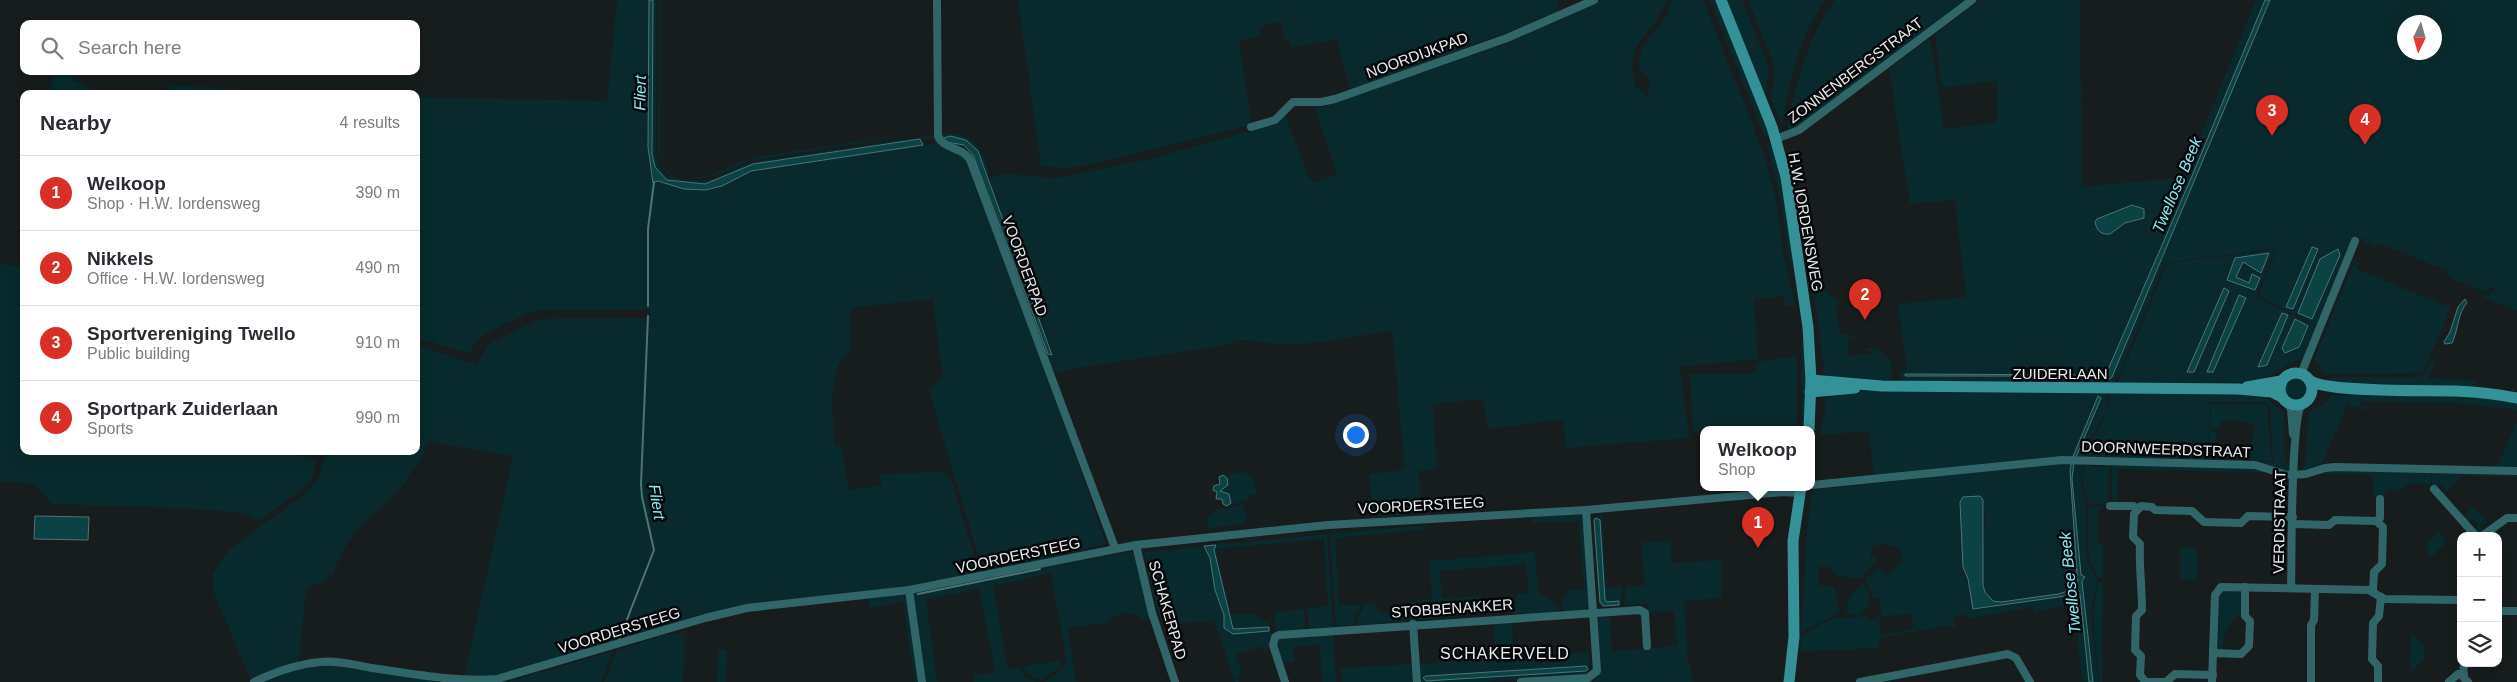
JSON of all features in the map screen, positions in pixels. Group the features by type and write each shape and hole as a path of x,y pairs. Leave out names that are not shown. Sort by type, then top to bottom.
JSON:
{"main road":[{"name":"H.W. IORDENSWEG","path":"1721,0 1776,139 1786,177 1808,327 1809,426"},
{"path":"2356,389 2318,393 2306,401 2295,405 2284,400 2280,388 2281,382 2288,374 2305,377 2318,385 2356,389 2463,391 2517,398"},
{"path":"2305,377 2312,390 2306,401"},
{"name":"ZUIDERLAAN","path":"1810,380 1882,386 2238,388 2275,393 2284,400"},
{"name":"ZUIDERLAAN","path":"2238,388 2281,382"},
{"name":"ZUIDERLAAN","path":"1810,392 1882,386"},
{"path":"1789,682 1793,650 1793,553 1800,491"}],"street":[{"name":"VOORDERPAD","path":"937,0 938,136 945,145 963,151 972,162 1115,548"},
{"name":"NOORDIJKPAD","path":"1251,128 1275,120 1293,102 1321,102 1335,99 1507,38 1594,0"},
{"name":"ZONNENBERGSTRAAT","path":"1776,139 1799,130 1972,0"},
{"path":"2305,377 2355,241"},
{"name":"VERDISTRAAT","path":"2213,678 2215,593 2223,586 2291,588 2294,441 2291,410 2284,400"},
{"name":"VERDISTRAAT","path":"2294,441 2299,409 2306,401"},
{"name":"DOORNWEERDSTRAAT","path":"1815,485 2069,460 2255,465 2268,468 2280,474 2294,475 2335,467 2517,471"},
{"path":"2434,489 2472,532"},
{"name":"VOORDERSTEEG","path":"254,682 282,670 305,664 331,662 443,679 479,681 510,676 610,648 705,618 747,608 908,590 1136,545 1340,524 1586,510 1791,491"},
{"path":"2376,521 2380,518 2380,499"},
{"path":"2110,506 2134,506 2137,510"},
{"path":"2213,678 2175,674 2166,682 2146,682 2141,680 2141,656 2135,650 2136,616 2142,610 2142,581 2139,576 2140,544 2133,537 2134,514 2141,506 2152,507 2155,510 2192,511 2204,522 2241,523 2248,516 2329,525 2335,520 2376,521 2382,527 2382,564 2374,572 2373,591"},
{"path":"1521,682 1586,678 1593,676 1597,667 1586,510"},
{"path":"2488,532 2508,518 2517,518"},
{"name":"SCHAKERPAD","path":"1136,545 1154,620 1175,682"},
{"path":"2213,653 2241,654 2249,646 2250,621 2244,616 2245,587"},
{"path":"2291,588 2373,591 2381,597 2457,600"},
{"path":"2311,682 2311,624 2314,620 2315,589"},
{"path":"908,590 922,682"},
{"path":"2378,682 2378,666 2372,659 2373,623 2379,616 2381,597"},
{"name":"STOBBENAKKER","path":"1285,682 1273,645 1273,640 1277,635 1413,624 1643,610 1645,613 1648,646"},
{"path":"2502,611 2517,611"},
{"path":"1413,624 1417,682"},
{"path":"1860,682 1904,678 2008,654 2016,658 2030,682"},
{"path":"2464,667 2463,678 2468,682"},
{"path":"2449,682 2458,674 2464,674"}],"shaded area":[{"path":"617,0 649,0 648,147 653,183 662,183 690,190 703,189 717,186 751,171 935,143 934,139 920,139 753,164 705,184 667,180 655,167 652,154 653,0 656,0 656,155 659,167 667,176 697,181 714,179 752,162 935,135 961,153 970,164 1053,390 1106,544 988,572 982,569 929,391 944,376 933,299 857,307 850,311 850,352 842,358 837,368 833,394 834,445 841,445 849,490 882,485 880,474 941,472 951,478 978,569 975,575 881,590 744,605 702,615 494,676 464,677 513,456 429,442 421,460 401,488 357,530 341,553 333,574 325,581 306,588 299,662 251,680 213,591 213,574 224,556 235,545 309,491 318,479 325,455 420,455 420,346 477,365 489,344 540,319 649,318 649,310 539,310 515,319 486,334 474,344 471,354 420,339 420,97 607,101"},
{"path":"649,0 653,0 652,154 655,167 667,180 705,184 753,164 920,139 923,145 751,171 722,186 705,190 684,189 658,181 653,183 648,147"},
{"path":"659,0 661,0 660,160 666,170 679,176 668,174 661,166 658,154"},
{"path":"1018,0 1558,0 1558,14 1350,90 1337,39 1292,48 1288,41 1285,40 1281,22 1268,24 1261,28 1260,36 1239,41 1252,125 1083,166 1065,168 1041,166"},
{"path":"1601,0 1666,0 1661,13 1636,48 1633,59 1632,71 1636,88 1643,92 1647,100 1650,83 1648,76 1639,70 1639,58 1642,48 1669,11 1672,0 1703,0 1764,154 1776,199 1785,263 1795,305 1785,306 1784,296 1754,299 1758,359 1680,367 1689,438 1566,448 1563,419 1489,429 1482,399 1433,404 1437,470 1419,471 1422,513 1374,517 1369,474 1405,470 1392,331 1303,344 1276,344 1239,340 1227,345 1071,369 1052,374 981,178 1049,355 1053,354 988,177 1008,174 1057,178 1153,158 1265,127 1275,123 1285,114 1309,178 1314,182 1337,175 1314,106 1323,107 1539,28"},
{"path":"1710,0 1716,0 1771,135 1765,138"},
{"path":"1727,0 1742,0 1769,68 1765,100"},
{"path":"1748,0 1825,0 1808,29 1796,60 1782,125 1771,99 1775,67"},
{"path":"1835,0 1966,0 1798,128 1787,129 1794,94 1804,61 1817,30"},
{"path":"1980,0 2080,0 2082,187 2184,177 2256,0 2265,0 2192,176 2107,372 2094,375 1905,374 1905,376 2105,376 2108,380 2112,376 2270,0 2517,0 2517,311 2481,296 2489,296 2495,289 2490,287 2487,291 2481,291 2446,276 2448,271 2378,243 2376,247 2363,241 2364,238 2168,262 2163,267 2119,375 2112,384 1906,382 1900,377 1899,370 1907,370 1898,304 1966,297 1955,200 1910,204 1889,69 1928,39 1931,42 1944,129 1997,122 1997,81 1945,87 1941,85 1935,34","holes":["2127,206 2136,206 2144,209 2144,218 2125,223 2110,234 2095,222"]},
{"path":"2265,0 2270,0 2112,377 2108,380 2105,376 1905,376 1905,374 2094,375 2107,372 2192,176"},
{"path":"54,75 74,75 72,80 95,90 49,90"},
{"path":"170,85 241,90 169,90"},
{"path":"935,131 748,161 721,174 701,179 688,177 713,174 753,158"},
{"path":"939,133 959,135 973,141 982,154 990,173 986,173 981,159 970,143 966,140 949,141 962,145 971,153 977,163 980,175 973,160 945,143"},
{"path":"950,136 966,140 978,151 1052,355 1048,354 973,155 964,145 946,142 944,138"},
{"path":"1773,144 1789,215 1793,269 1788,256 1782,207 1767,146"},
{"path":"2132,205 2144,209 2144,218 2125,223 2110,234 2104,234 2098,230 2095,222 2097,219"},
{"path":"2351,240 2352,244 2318,326 2261,298 2259,292 2277,249"},
{"path":"2312,247 2318,249 2293,309 2286,307"},
{"path":"2338,249 2340,255 2312,319 2298,313 2320,259"},
{"path":"2275,250 2257,293 2258,298 2317,327 2305,356 2266,377 2263,382 2231,384 2117,384 2167,263"},
{"path":"2269,253 2261,273 2243,262 2236,277 2249,283 2252,274 2260,278 2255,290 2227,280 2235,258"},
{"path":"2356,262 2359,262 2356,269 2451,308 2422,373 2330,374 2327,376 2314,360"},
{"path":"0,264 20,266 20,455 300,455 317,459 312,479 303,489 259,520 245,513 179,508 52,504 34,484 0,481"},
{"path":"2224,288 2229,291 2194,372 2187,372"},
{"path":"1825,291 1838,300 1838,304 1836,304 1840,335 1854,335 1854,337 1847,339 1849,356 1874,353 1874,351 1868,351 1867,348 1877,348 1891,360 1892,370 1889,380 1886,382 1825,377 1814,292"},
{"path":"2239,295 2246,298 2213,372 2207,372"},
{"path":"2465,299 2467,303 2462,311 2452,343 2445,344 2444,342 2450,332 2458,307"},
{"path":"2282,313 2288,315 2267,365 2258,367"},
{"path":"2295,319 2308,326 2299,347 2285,353 2282,348"},
{"path":"1801,342 1805,342 1805,426 1802,426"},
{"path":"1797,356 1797,426 1700,426 1700,431 1693,432 1690,374 1756,373 1756,362"},
{"path":"2436,359 2428,378 2476,381 2476,384 2469,387 2331,383 2330,380 2335,377 2423,376 2432,360"},
{"path":"2296,378 2306,385 2307,389 2300,399 2296,400 2286,393 2285,389 2292,379"},
{"path":"1851,391 2106,391 2107,409 2086,449 2083,460 2076,459 2101,398 2096,397 2072,459 1874,478 1869,431 1819,435 1825,412 1825,396"},
{"path":"2109,393 2263,395 2284,412 2284,456 2291,472 2222,462 2273,462 2270,407 2263,402 2210,402 2208,461 2086,460 2087,452 2106,413"},
{"path":"2365,393 2455,394 2517,402 2517,410 2457,403 2361,401 2360,406 2373,412 2347,404 2321,467 2305,473 2302,471 2305,460 2309,412 2327,402 2330,396"},
{"path":"2098,396 2101,398 2074,462 2072,479 2081,575 2085,577 2082,581 2093,682 2089,682 2080,594 1973,609 1968,579 1963,567 1960,502 1963,497 1980,496 1983,500 1983,585 1985,592 1993,601 2001,602 2058,594 2078,588 2070,470 2072,459"},
{"path":"2211,404 2263,404 2267,407 2272,461 2251,461 2254,424 2233,420 2223,422 2217,429 2213,429 2213,432 2217,432 2213,460 2209,460"},
{"path":"2517,422 2517,469 2496,468"},
{"path":"2071,462 2070,471 2079,588 2058,593 2055,588 2056,594 2001,602 1990,599 1984,587 1982,575 1985,510 1982,498 1964,573 1975,610 2056,597 2059,602 2059,597 2080,594 2089,682 2082,681 2074,604 2034,612 2033,607 1967,619 1964,614 1954,616 1955,627 1950,625 1879,638 1879,648 1800,652 1801,637 1836,618 1856,617 1867,614 1868,621 1877,620 1877,615 1881,615 1880,599 1873,597 1865,580 1877,569 1888,574 1893,573 1894,565 1901,564 1903,559 1900,558 1902,550 1883,543 1882,547 1875,544 1871,549 1870,556 1877,559 1861,579 1838,576 1828,566 1819,567 1819,586 1834,586 1840,611 1836,615 1801,631 1807,534 1812,491 1815,490","holes":["1911,614 1914,626 1911,630 1885,635 1880,633 1879,619 1881,616"]},
{"path":"2074,462 2083,463 2081,480 2086,505 2086,550 2088,563 2097,580 2091,613 2098,682 2093,682 2083,577 2081,575 2072,484"},
{"path":"2085,464 2094,467 2109,465 2108,505 2088,503 2082,480"},
{"path":"2112,464 2254,467 2286,478 2273,478 2273,475 2269,473 2118,469 2117,503 2112,503"},
{"path":"2325,469 2430,471 2431,484 2409,483 2400,491 2392,488 2381,497 2373,498 2373,475 2320,474 2301,479 2301,477"},
{"path":"2431,471 2517,473 2517,477 2462,476 2443,495 2441,493 2445,489 2440,484 2436,488 2432,484"},
{"path":"1232,473 1246,473 1248,477 1252,476 1257,496 1250,494 1247,500 1230,505 1229,494 1221,492 1221,490 1228,487 1227,477"},
{"path":"1223,475 1227,478 1228,485 1220,491 1229,494 1231,503 1227,506 1223,504 1222,499 1216,499 1217,492 1213,490 1214,486 1220,484 1219,477"},
{"path":"1242,504 1247,518 1245,524 1208,528 1206,517 1212,516 1215,509 1227,509"},
{"path":"2093,506 2108,507 2098,509 2097,544 2103,545 2103,579 2098,577 2090,563 2088,550 2088,508"},
{"path":"2473,506 2487,521 2480,527 2483,531 2480,532 2475,529 2478,525 2472,519 2468,522 2464,518"},
{"path":"1580,514 1583,516 1590,606 1584,610 1563,612 1562,602 1568,590 1584,589 1579,521 1533,523 1533,515"},
{"path":"35,516 89,517 88,540 34,539"},
{"path":"1602,516 1607,588 1623,587 1620,606 1604,607 1599,602 1593,517"},
{"path":"1596,518 1600,520 1605,600 1607,602 1619,601 1619,605 1603,606 1600,602 1594,520"},
{"path":"1426,525 1426,529 1335,538 1339,605 1362,605 1354,618 1353,625 1336,626 1330,534"},
{"path":"2438,532 2447,541 2431,557 2428,553 2428,541"},
{"path":"1327,534 1333,627 1310,629 1307,608 1328,606 1324,539 1216,549 1231,615 1256,613 1257,617 1271,625 1269,649 1264,651 1262,646 1235,655 1243,673 1237,675 1239,682 1235,682 1214,621 1162,625 1144,552"},
{"path":"1670,541 1672,563 1721,560 1721,598 1684,601 1688,664 1691,665 1692,682 1593,682 1597,675 1597,622 1599,617 1610,616 1612,651 1677,646 1674,611 1648,612 1648,604 1624,605 1626,587 1645,585 1641,543"},
{"path":"1216,545 1214,550 1233,629 1269,627 1269,631 1233,634 1224,628 1224,615 1215,590 1210,558 1204,546"},
{"path":"2180,547 2197,548 2197,580 2180,579"},
{"path":"1134,551 1151,620 1142,621 1136,614 1122,612 1106,623 1068,628 1076,682 1046,682 1063,668 1066,659 1051,573 993,586 1008,669 1020,668 1024,675 1034,682 973,682 975,675 995,672 979,589 926,599 937,681 942,682 924,682 913,595 916,592"},
{"path":"1535,552 1538,592 1556,603 1557,612 1514,615 1517,594 1529,593 1526,564 1440,571 1442,598 1452,598 1452,604 1463,611 1463,616 1401,621 1402,614 1411,606 1411,601 1432,599 1429,561"},
{"path":"2103,581 2102,682 2099,682 2093,612 2098,584"},
{"path":"1863,583 1869,594 1870,604 1860,614 1848,614 1846,609 1850,598 1854,591"},
{"path":"2224,590 2242,590 2242,613 2233,620 2227,629 2222,651 2216,650 2218,598 2220,592"},
{"path":"902,594 906,597 919,682 915,682 903,602 869,608 868,598"},
{"path":"1483,596 1470,609 1467,618 1465,610 1453,603 1455,598"},
{"path":"1373,603 1378,611 1394,615 1397,621 1358,625 1357,619 1365,604"},
{"path":"1304,609 1305,630 1276,631 1274,612"},
{"path":"1512,623 1514,655 1496,657 1494,624"},
{"path":"1333,632 1336,682 1322,682 1320,644 1293,647 1294,662 1282,663 1275,644 1277,639"},
{"path":"685,633 683,682 604,682 617,650 664,635"},
{"path":"2411,636 2414,636 2424,646 2424,660 2413,670 2410,670"},
{"path":"727,649 726,682 717,682 718,650"},
{"path":"613,651 601,682 508,682"},
{"path":"1589,652 1590,674 1587,675 1485,682 1420,682 1418,664"},
{"path":"1062,660 1060,667 1041,680 1029,675 1023,667"},
{"path":"1413,664 1414,682 1342,682 1341,668"},
{"path":"325,665 363,669 441,682 266,682 302,668"},
{"path":"1586,666 1588,669 1586,671 1426,681 1423,678 1426,676"}],"waterway":[{"name":"Fliert","path":"648,306 648,229 654,182"},
{"name":"Fliert","path":"619,640 654,550 642,497 641,484 648,316"},
{"path":"918,594 1040,569"}],"place":[{"name":"Sportvereniging Twello","path":"2272,136"},
{"name":"Sportpark Zuiderlaan","path":"2365,145"},
{"name":"Nikkels","path":"1865,320"},
{"name":"Welkoop","path":"1758,548"}],"district":[{"name":"SCHAKERVELD","path":"1505,653"}],"water label":[{"name":"Twellose Beek","path":"2177,185"},
{"name":"Twellose Beek","path":"2070,583"}]}
